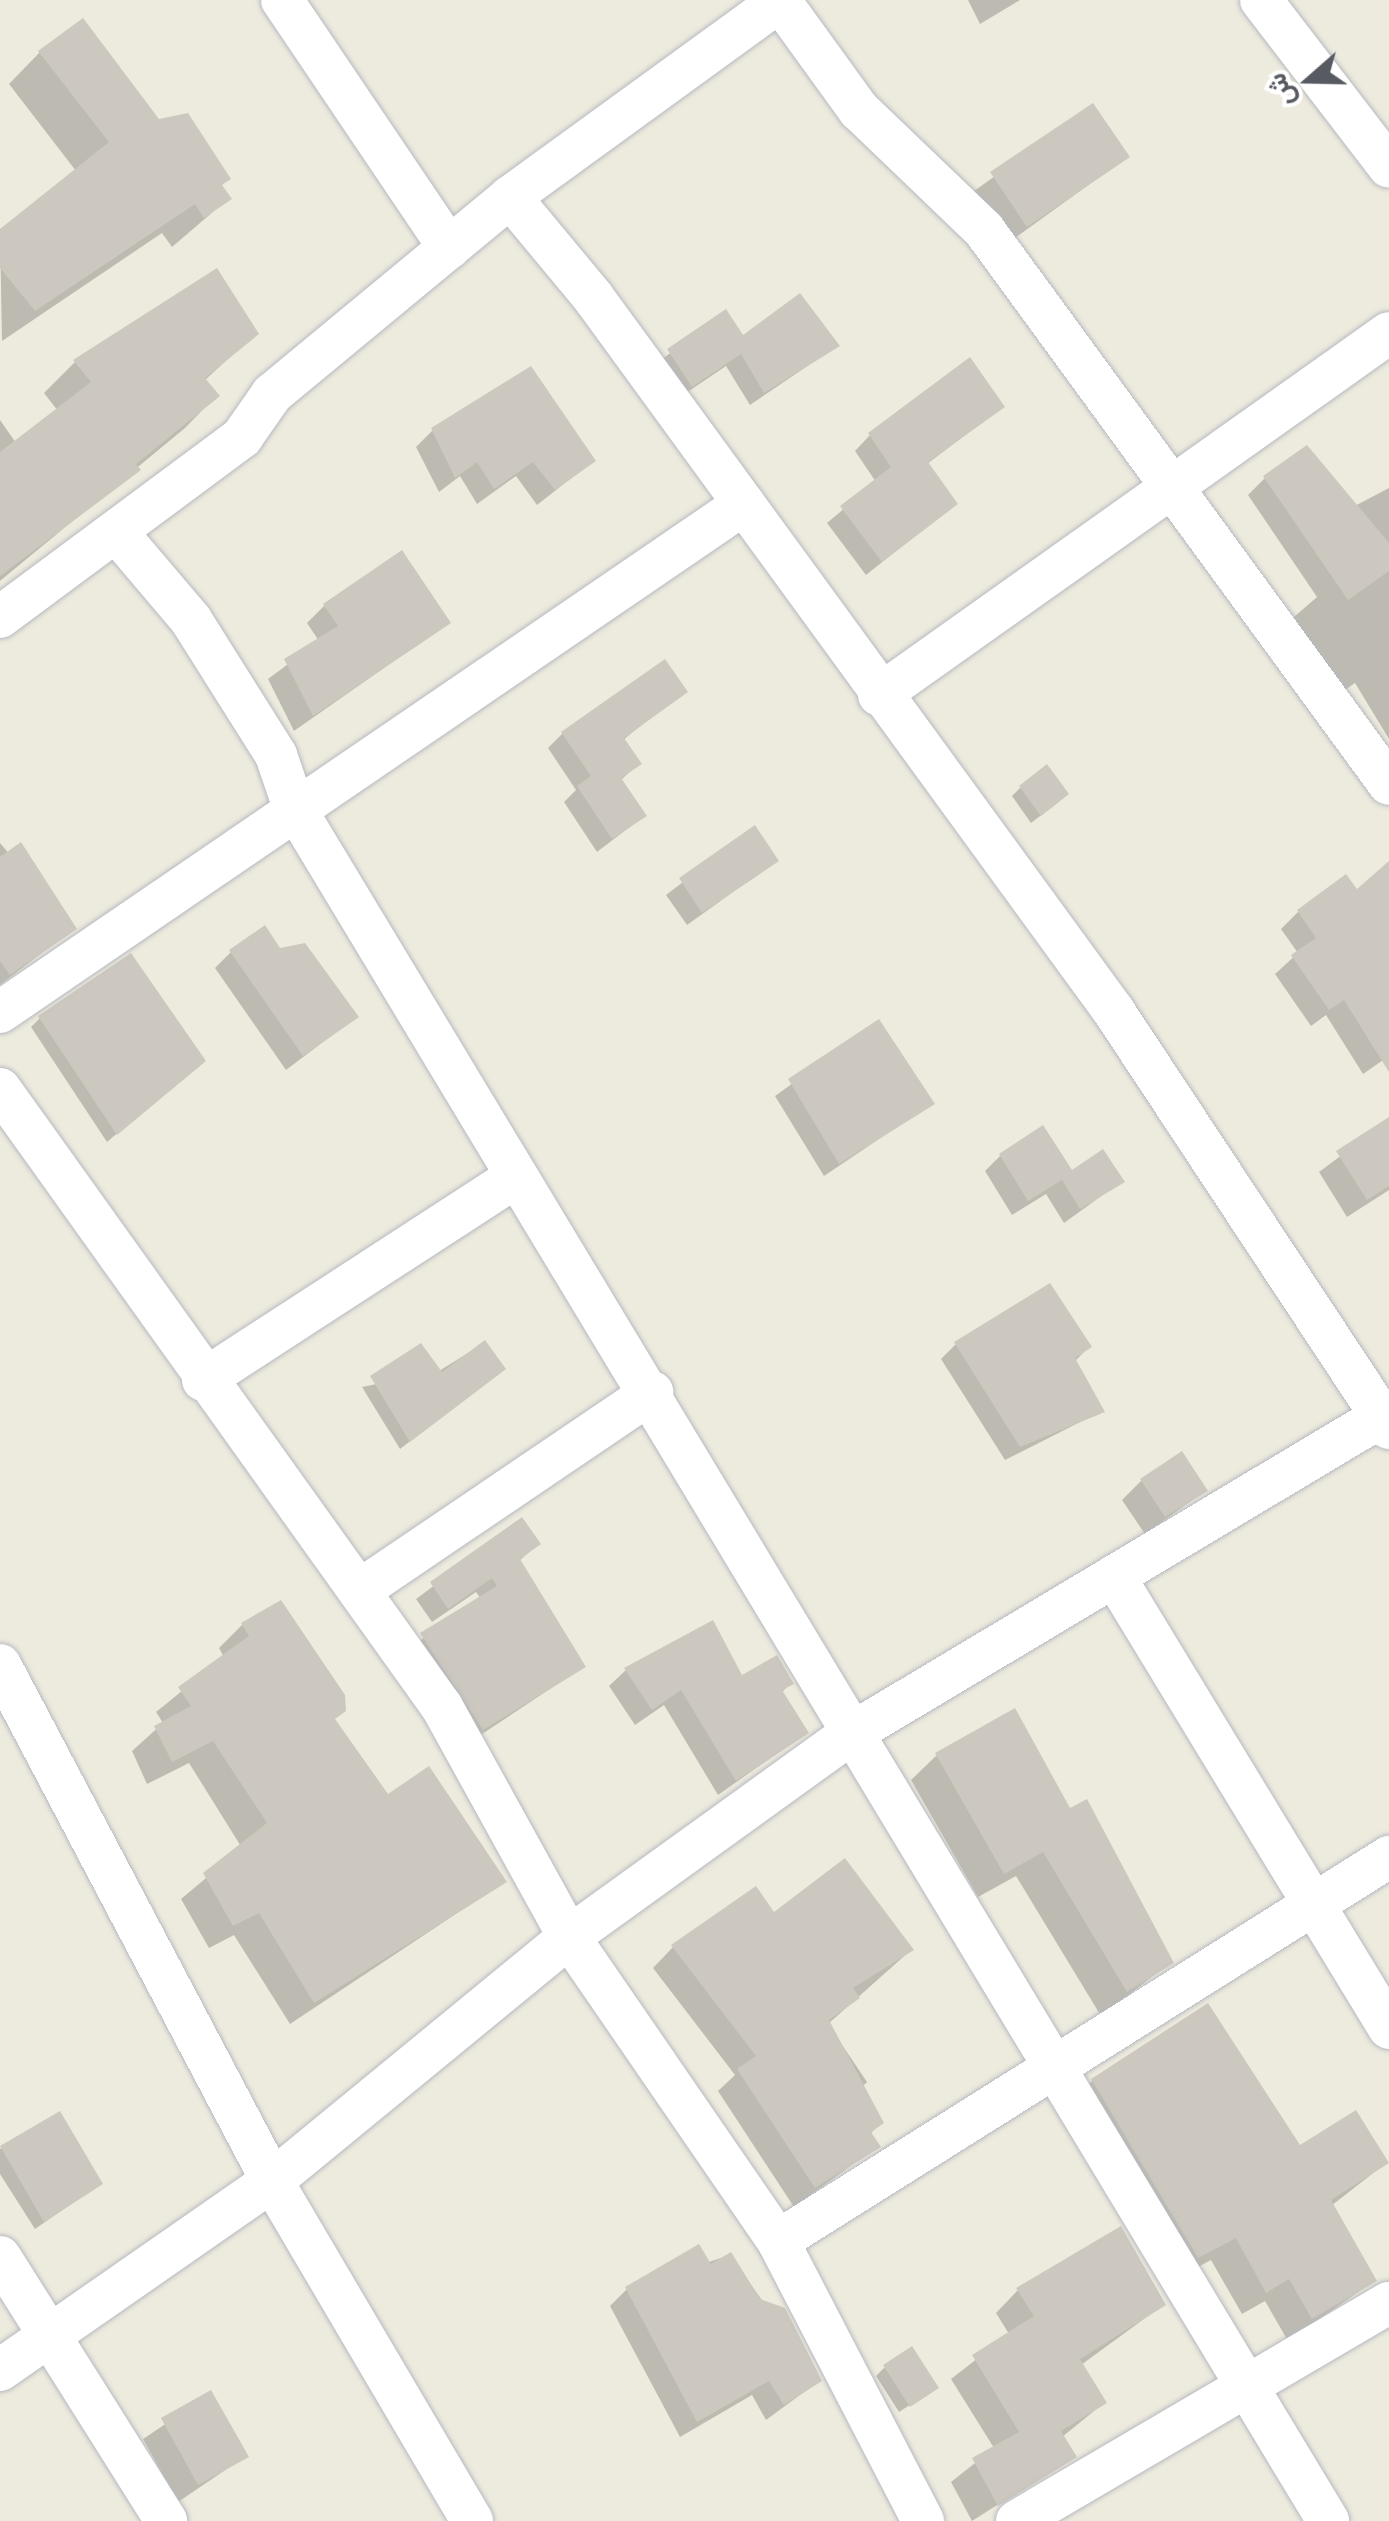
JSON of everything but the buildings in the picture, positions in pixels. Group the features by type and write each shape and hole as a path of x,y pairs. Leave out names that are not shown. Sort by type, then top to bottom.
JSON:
{"street":[{"path":"282,0 449,248"},
{"path":"1261,0 1389,168"},
{"path":"0,617 118,535 242,437 272,394 510,197 781,1 859,110 984,230 1389,784"},
{"path":"0,2370 272,2181 569,1937 852,1734 1386,1419 1113,1010 879,695 744,504 510,197"},
{"path":"879,695 1173,491 1389,333"},
{"path":"0,1012 293,805 744,504"},
{"path":"118,535 191,620 276,755 293,805 652,1392 852,1734 1250,2386 1328,2521"},
{"path":"0,1089 203,1380 442,1707 569,1937 778,2241 923,2521"},
{"path":"203,1380 518,1176"},
{"path":"360,1590 652,1392"},
{"path":"1114,1576 1389,2028"},
{"path":"0,1665 272,2181 472,2521"},
{"path":"778,2241 1052,2065 1389,1857"},
{"path":"0,2257 166,2521"},
{"path":"1017,2521 1389,2302"}]}
